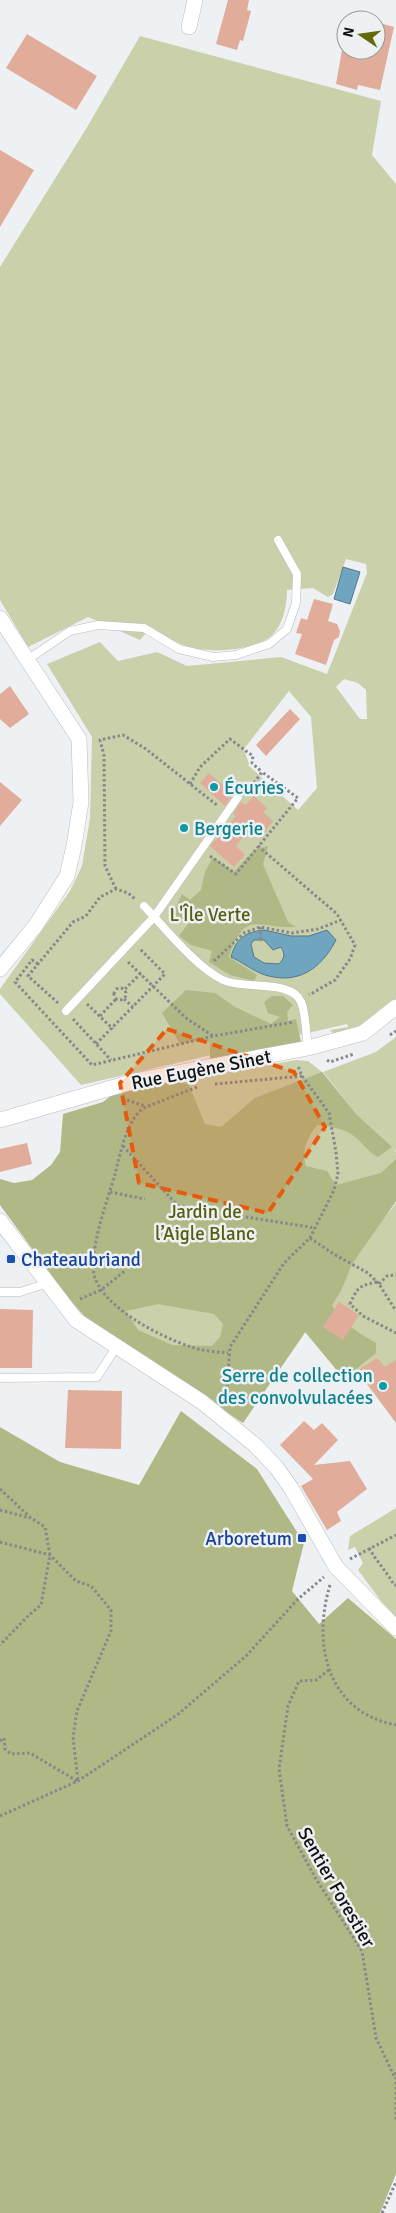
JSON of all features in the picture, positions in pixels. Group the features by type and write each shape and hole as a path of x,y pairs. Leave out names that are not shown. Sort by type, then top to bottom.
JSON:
{"street":[{"path":"189,28 195,0"},
{"path":"0,618 79,739 81,802 74,846 66,876 36,925 0,969"},
{"name":"Rue Eugène Sinet","path":"0,1120 139,1080 304,1048 364,1033 396,1007"},
{"path":"0,1221 76,1320 218,1414 255,1445 276,1467 336,1567 396,1628"}],"lane":[{"path":"27,660 70,631 98,625 144,628 179,649 213,657 236,655 269,644 287,629 296,603 297,574 278,540"},
{"path":"66,1011 154,917 238,796"},
{"path":"144,906 206,968 223,980 250,986 288,989 301,1001 304,1020 304,1048"},
{"path":"0,1292 20,1292 48,1283"},
{"path":"0,1378 97,1377 117,1346"}],"path":[{"path":"116,889 105,866 104,754 100,740 123,736 146,749 227,813"},
{"path":"190,784 200,767 230,739 253,756 252,763 262,772 298,798 236,874 201,850"},
{"path":"238,796 247,793 262,772"},
{"path":"258,846 337,914 354,945 350,959 335,980 301,1001"},
{"path":"111,1060 66,1011 28,976 72,922 86,916 100,896 116,889 128,893 144,906"},
{"path":"206,968 244,933 260,927 292,933 318,929 341,920"},
{"path":"260,927 261,942"},
{"path":"96,1044 113,1029 165,974 137,947"},
{"path":"38,964 32,960 15,982 92,1065 214,1036 304,1020"},
{"path":"126,960 186,1018 214,1036"},
{"path":"125,989 141,973"},
{"path":"116,999 114,993 116,989 121,987 125,989"},
{"path":"124,999 127,993 125,989"},
{"path":"116,999 124,999 133,1008"},
{"path":"100,1016 116,999"},
{"path":"85,1002 113,1029"},
{"path":"218,1414 224,1410 227,1395 228,1354 230,1346 284,1263 310,1238 334,1190 338,1174 329,1113 302,1076 296,1060 304,1048"},
{"path":"228,1354 192,1347 148,1329 119,1307 101,1290 94,1274 94,1249 122,1146 132,1122 141,1109 196,1087 235,1081 302,1076"},
{"path":"122,1146 178,1206 315,1228"},
{"path":"110,1192 145,1199"},
{"path":"310,1238 332,1253 368,1272 378,1283 396,1311"},
{"path":"66,1306 101,1290 126,1270"},
{"path":"396,1275 387,1276 378,1283 361,1285 356,1289 350,1304 363,1316 396,1333"},
{"path":"0,1489 31,1518 45,1527 50,1555 41,1605 0,1645"},
{"path":"0,1510 31,1518"},
{"path":"0,1816 78,1781 176,1715 246,1656 298,1599 336,1567 396,1535"},
{"path":"0,1542 50,1555 76,1581 91,1586 111,1610 111,1631 77,1711 73,1737 78,1781"},
{"path":"369,1548 377,1563 384,1569 394,1585 396,1585"},
{"path":"336,1567 327,1595 322,1638 329,1670 338,1690 359,1711 396,1725"},
{"name":"Sentier Forestier","path":"329,1670 316,1680 299,1681 288,1706 279,1768 287,1826 316,1879 362,1951 376,2038 394,2078"},
{"path":"0,1741 4,1738 5,1749 11,1754 30,1753 78,1781"},
{"path":"396,2072 394,2078 396,2120"},
{"path":"382,2213 396,2182"}],"highlighted area":[{"path":"167,1029 294,1072 325,1127 268,1213 139,1183 120,1083"}],"green space":[{"name":"L'Île Verte","path":"140,36 381,101 372,155 396,184 396,1000 361,1030 335,1035 330,1030 348,1027 347,1024 81,1085 0,994 0,989 70,891 82,866 90,818 92,737 47,664 100,642 118,661 157,652 187,666 281,657 327,674 367,573 366,564 346,559 333,594 328,597 313,588 287,590 284,615 279,627 264,641 246,647 224,650 190,648 151,627 140,640 88,617 28,647 0,600 0,267 86,129","holes":["344,679 358,683 366,690 367,719 360,719 336,687","289,691 311,717 317,788 298,810 248,765 244,749"]},
{"name":"L'Île Verte","path":"268,846 263,864 288,922 296,927 254,924 241,932 229,957 257,975 254,981 230,975 209,962 212,951 191,945 179,936 191,920 174,918 175,909 182,894 190,900 201,890 205,872 213,857 234,872 254,850"},
{"path":"186,990 215,993 235,1007 271,1024 280,1017 268,1013 264,1002 272,996 283,996 293,1005 287,1012 288,1021 296,1019 302,1046 210,1062 210,1043 199,1040 180,1044 162,1013"},
{"name":"Jardin de l’Aigle Blanc","path":"396,1037 396,1151 393,1149 396,1152 396,1201 385,1217 396,1203 396,1423 316,1317 243,1423 87,1319 58,1282 112,1095 177,1081 296,1060 308,1061 322,1072 356,1114 323,1072 376,1052"},
{"name":"Jardin de l’Aigle Blanc","path":"322,1072 356,1114 392,1147 378,1157 347,1132 317,1125 306,1144 304,1155 306,1166 327,1171 336,1185 381,1173 396,1159 396,1201 352,1264 341,1291 332,1305 345,1322 376,1343 376,1353 344,1379 305,1332 243,1423 87,1319 69,1299 0,1205 0,1179 14,1183 32,1180 51,1165 60,1152 63,1114 103,1102 112,1095 177,1081 189,1085 205,1124 221,1127 255,1098","holes":["158,1304 214,1314 223,1324 220,1337 212,1346 172,1345 138,1330 126,1311"]},
{"path":"181,1411 257,1469 304,1543 292,1591 319,1624 348,1598 396,1639 396,2174 380,2213 0,2213 0,1427 60,1462 139,1485"},
{"path":"396,1508 396,1617 381,1601 358,1570 363,1563 355,1547 348,1550 350,1536"}],"water":[{"path":"343,567 360,572 350,604 334,599"},
{"path":"264,930 291,936 309,936 327,930 336,940 323,959 307,972 288,978 277,978 265,975 231,957 236,945 243,937 252,932","holes":["254,940 264,940 273,950 281,947 284,956 279,964 264,963 254,957 251,944"]}],"building":[{"path":"228,0 249,0 247,10 251,11 243,41 240,40 237,50 216,44"},
{"path":"386,25 394,27 380,90 358,85 357,90 336,84 340,60 386,60"},
{"path":"27,34 97,76 76,110 6,68"},
{"path":"0,150 34,170 0,227"},
{"path":"314,599 333,604 328,621 337,624 340,631 339,637 334,640 326,665 295,654 302,634 296,633 301,618 307,620"},
{"path":"10,686 29,714 10,728 0,719 0,694"},
{"path":"290,709 300,719 266,756 256,745"},
{"name":"Écuries","path":"209,773 233,794 225,806 200,783"},
{"path":"0,782 22,800 0,826"},
{"path":"254,796 267,808 263,812 273,821 263,834 252,825 236,846 245,855 234,867 210,846 236,816 233,814 241,802 245,805"},
{"path":"27,1143 32,1164 0,1172 0,1149"},
{"path":"339,1302 359,1315 343,1340 323,1327"},
{"path":"0,1309 33,1310 32,1368 0,1368"},
{"name":"Serre de collection des convolvulacées","path":"377,1358 385,1367 396,1360 396,1423 358,1370"},
{"path":"68,1390 122,1391 121,1449 65,1448"},
{"path":"304,1421 314,1430 322,1423 338,1440 314,1465 350,1461 367,1489 337,1512 341,1521 327,1530 301,1486 313,1479 280,1445"}],"place":[{"name":"Écuries","path":"214,787"},
{"name":"Bergerie","path":"184,828"},
{"name":"Chateaubriand","path":"11,1259"},
{"name":"Serre de collection des convolvulacées","path":"383,1386"},
{"name":"Arboretum","path":"302,1538"}]}
